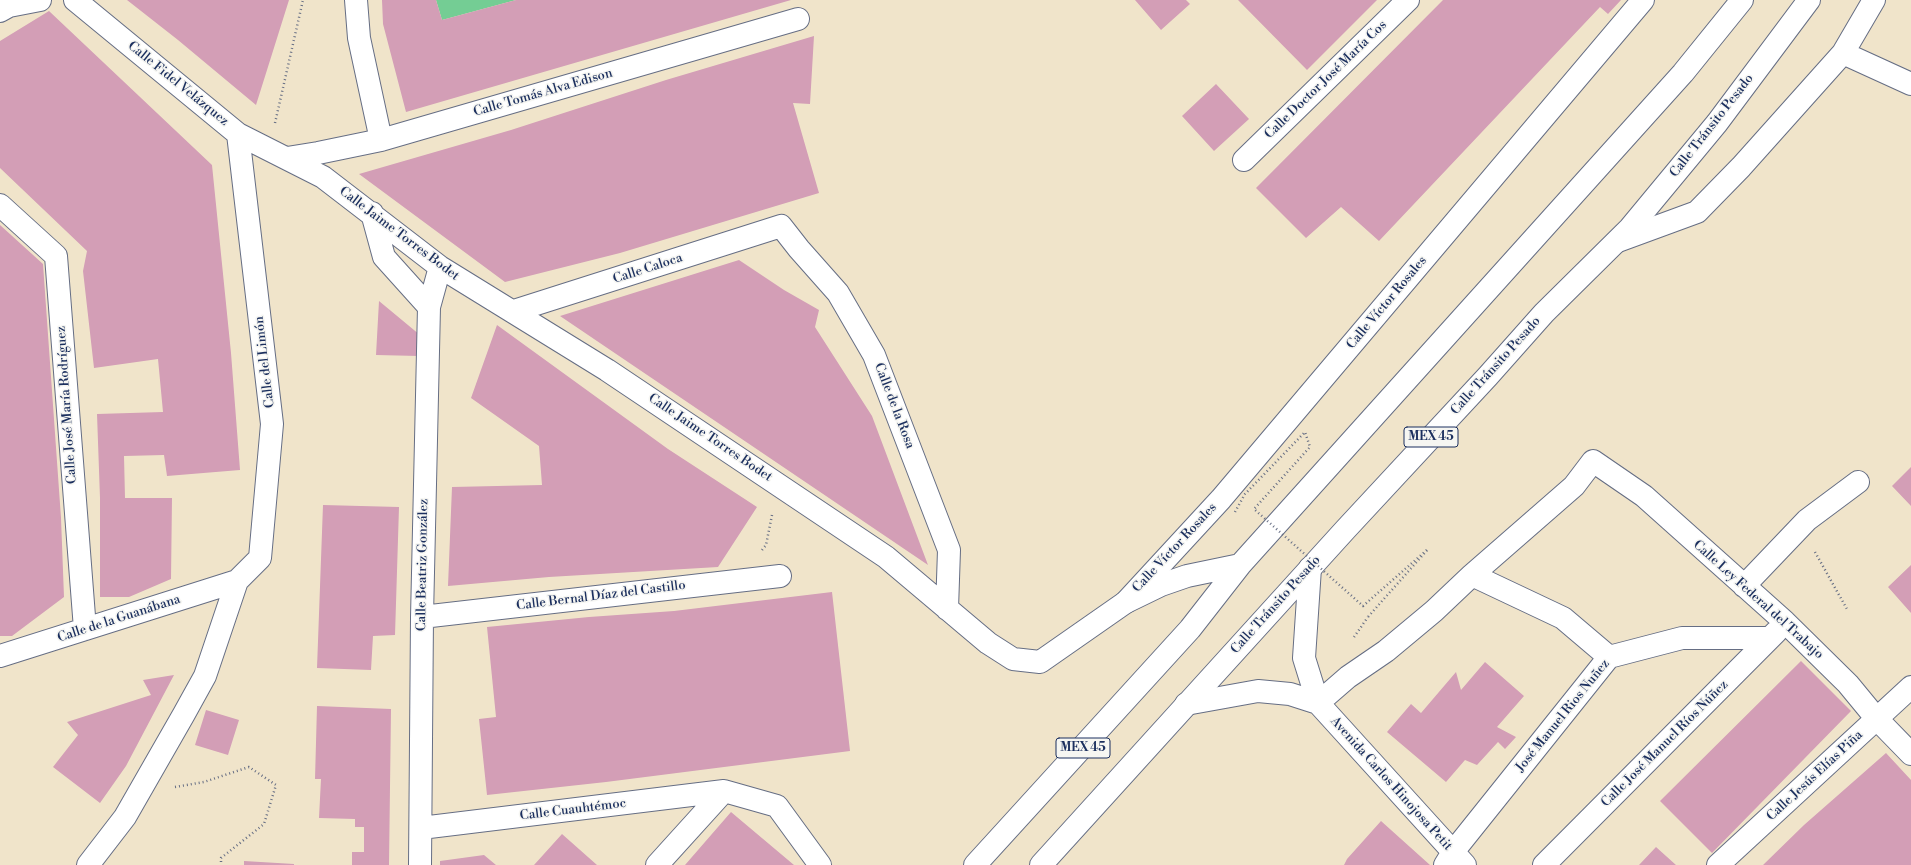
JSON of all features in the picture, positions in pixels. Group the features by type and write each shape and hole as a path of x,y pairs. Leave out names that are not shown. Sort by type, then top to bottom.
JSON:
{"street":[{"path":"7,6 40,0"},
{"name":"Calle Fidel Velázquez","path":"75,0 238,134 287,158"},
{"path":"356,0 359,38 381,140"},
{"name":"Calle Doctor José María Cos","path":"1244,160 1408,0"},
{"name":"Calle Víctor Rosales","path":"1126,602 1221,499 1643,0"},
{"name":"MEX 45","path":"975,865 1077,755 1190,629 1240,565 1683,73 1742,0"},
{"name":"Calle Tránsito Pesado","path":"1041,865 1186,704 1544,313 1618,241 1717,123 1809,0"},
{"path":"1618,241 1697,212 1740,167 1843,53 1874,0"},
{"name":"Calle Tomás Alva Edison","path":"287,158 381,140 798,20"},
{"path":"1843,53 1911,84"},
{"name":"Calle del Limón","path":"237,581 260,558 272,424 238,134"},
{"name":"Calle Jaime Torres Bodet","path":"287,158 323,177 372,213 440,267 514,311 607,370 886,556 946,609 988,643 1013,658 1040,662 1126,602"},
{"name":"Calle José María Rodríguez","path":"0,205 56,256 85,629"},
{"path":"372,213 384,257 429,307"},
{"name":"Calle Caloca","path":"514,311 781,226"},
{"name":"Calle de la Rosa","path":"781,226 799,250 838,293 874,355 950,550 946,609"},
{"name":"Calle Beatriz González","path":"420,865 422,828 422,617 429,307 440,267"},
{"name":"Calle Ley Federal del Trabajo","path":"1472,575 1574,486 1593,461 1644,496 1785,622 1848,684 1876,718 1911,754"},
{"path":"1744,586 1807,520 1858,482"},
{"path":"1126,602 1161,585 1187,576 1240,565"},
{"path":"1310,568 1304,658 1318,703"},
{"path":"1318,703 1348,677 1386,651 1434,611 1472,575 1563,618 1609,657"},
{"name":"Calle Bernal Díaz del Castillo","path":"422,617 780,576"},
{"path":"88,865 125,817 205,676 237,581"},
{"name":"Calle de la Guanábana","path":"0,656 237,581"},
{"name":"Calle José Manuel Ríos Núñez","path":"1544,865 1785,622"},
{"name":"José Manuel Rios Nuñez","path":"1454,861 1609,657 1682,638 1770,638"},
{"name":"Calle Jesús Elías Piña","path":"1718,865 1848,747 1876,718 1911,687"},
{"path":"1186,704 1258,691 1290,694 1318,703"},
{"name":"Avenida Carlos Hinojosa Petit","path":"1318,703 1454,861"},
{"path":"658,865 724,791 777,806 820,865"},
{"name":"Calle Cuauhtémoc","path":"422,828 724,791"}],"path":[{"path":"266,148 279,110 303,0"},
{"path":"1235,512 1245,494 1306,432 1310,447 1254,509 1363,606 1428,549 1368,617"},
{"path":"736,581 766,545 774,509"},
{"path":"1807,520 1816,555 1848,611"},
{"path":"140,791 204,782 249,767 276,786 264,824 221,858 221,865"}],"green space":[{"path":"436,0 516,0 442,20"}],"building":[{"path":"127,0 289,0 256,105 178,40"},
{"path":"382,0 436,0 442,20 516,0 791,0 406,112 383,24"},
{"path":"1135,0 1186,0 1190,4 1161,30"},
{"path":"1238,0 1377,0 1307,70"},
{"path":"1443,0 1621,0 1608,14 1600,7 1379,241 1341,207 1306,238 1256,188"},
{"path":"49,11 212,165 231,353 240,470 167,476 164,455 124,456 125,498 172,498 171,579 129,597 100,597 100,498 97,414 163,412 158,359 94,368 83,271 87,251 0,168 0,41"},
{"path":"814,36 810,104 793,103 819,193 620,253 505,282 359,174 511,130 666,80"},
{"path":"1216,84 1249,119 1214,151 1182,116"},
{"path":"0,225 43,264 61,518 64,597 12,636 0,636"},
{"path":"739,260 784,290 819,310 815,327 872,416 928,565 560,316"},
{"path":"379,301 420,335 419,356 376,355"},
{"path":"497,325 668,449 757,507 718,567 549,577 448,586 452,487 542,485 539,446 471,398"},
{"path":"1911,467 1911,506 1892,486"},
{"path":"323,505 399,507 395,635 373,636 371,670 317,668"},
{"path":"1911,565 1911,613 1888,587"},
{"path":"832,592 850,751 606,782 487,795 479,719 496,717 487,627 589,617 674,611"},
{"path":"1801,661 1851,711 1712,853 1660,801"},
{"path":"1485,662 1524,696 1497,727 1516,737 1505,749 1498,742 1477,765 1465,760 1446,782 1387,732 1411,704 1421,713 1456,672 1461,690"},
{"path":"174,675 126,766 100,803 53,767 78,735 67,722 151,695 143,680"},
{"path":"317,706 391,709 389,865 352,865 352,852 364,852 364,827 355,827 355,819 319,818 321,779 315,779"},
{"path":"206,710 239,720 228,755 195,745"},
{"path":"1886,753 1911,780 1911,865 1763,865 1804,825"},
{"path":"731,812 794,865 685,865"},
{"path":"1381,821 1430,865 1344,865 1347,859"},
{"path":"562,834 597,865 534,865"},
{"path":"1656,847 1676,865 1639,865"},
{"path":"484,855 496,865 440,865 440,861"},
{"path":"244,861 294,864 294,865 244,865"}]}
